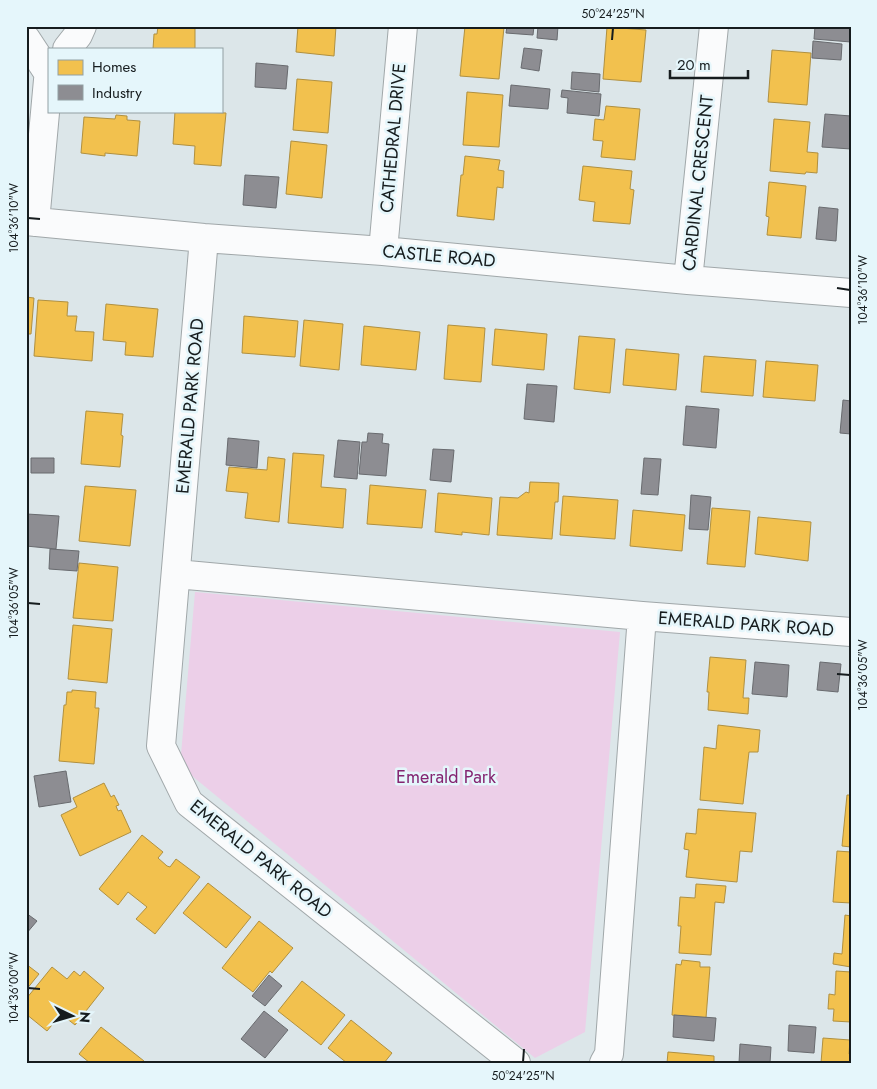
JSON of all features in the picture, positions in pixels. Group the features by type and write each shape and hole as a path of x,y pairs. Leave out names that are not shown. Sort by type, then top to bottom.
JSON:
{"street":[{"path":"67,48 78,35 82,26"},
{"name":"CATHEDRAL DRIVE","path":"383,251 403,26"},
{"name":"CARDINAL CRESCENT","path":"688,280 714,26"},
{"path":"26,40 48,70 31,222"},
{"name":"CASTLE ROAD","path":"31,222 851,293"},
{"name":"EMERALD PARK ROAD","path":"204,238 161,746 189,803 516,1063"},
{"name":"EMERALD PARK ROAD","path":"176,574 642,616 851,632"},
{"name":"EMERALD PARK ROAD","path":"604,1063 610,1054 642,616"}],"green space":[{"name":"Emerald Park","path":"195,592 620,632 585,1032 535,1058 180,766"}],"building: Homes":[{"path":"158,26 195,26 195,48 153,48 154,34 157,34"},
{"path":"298,26 336,26 334,56 296,52"},
{"path":"465,26 504,27 499,79 460,76"},
{"path":"607,27 646,30 641,82 603,79"},
{"path":"772,50 811,53 807,105 768,102"},
{"path":"297,79 332,82 328,133 293,130"},
{"path":"467,92 503,95 499,147 463,145"},
{"path":"606,106 640,109 635,160 601,157 603,141 593,140 595,119 604,120"},
{"path":"175,112 226,113 221,166 194,164 195,146 173,144"},
{"path":"116,115 127,116 127,120 140,121 137,156 105,153 105,156 81,153 84,117 115,119"},
{"path":"774,119 810,122 807,152 818,153 817,173 806,172 805,174 770,171"},
{"path":"291,141 327,145 322,198 286,194"},
{"path":"465,156 500,160 498,170 504,171 503,188 497,187 494,220 457,216"},
{"path":"583,166 632,171 630,189 634,190 630,224 593,221 595,202 579,200"},
{"path":"769,182 806,186 801,238 767,235 769,217 766,216"},
{"path":"26,297 34,298 31,334 26,334"},
{"path":"38,300 68,302 67,316 77,316 75,331 94,332 92,361 34,356"},
{"path":"106,304 158,309 153,357 125,355 126,342 103,340"},
{"path":"244,316 298,321 295,357 242,353"},
{"path":"304,320 343,324 339,370 300,366"},
{"path":"448,325 485,328 481,382 444,379"},
{"path":"364,326 420,332 416,370 361,365"},
{"path":"495,329 547,334 544,370 492,365"},
{"path":"579,336 615,339 610,393 574,389"},
{"path":"626,349 679,354 676,390 623,385"},
{"path":"704,356 756,360 753,396 701,392"},
{"path":"766,361 818,365 815,401 763,397"},
{"path":"86,411 123,414 120,467 81,464"},
{"path":"293,453 324,455 321,487 346,489 343,528 288,523"},
{"path":"268,457 285,459 279,522 245,518 248,493 226,491 229,467 267,470"},
{"path":"530,482 559,483 558,502 555,502 552,539 497,535 500,497 518,498 526,492 529,493"},
{"path":"370,485 426,490 422,528 367,524"},
{"path":"85,486 136,490 130,546 79,541"},
{"path":"438,493 492,498 489,535 435,532"},
{"path":"563,496 618,500 615,539 560,535"},
{"path":"712,508 750,511 745,567 707,564"},
{"path":"633,510 685,515 682,551 630,546"},
{"path":"758,517 811,522 808,561 755,554"},
{"path":"79,563 118,567 113,621 73,618"},
{"path":"73,625 112,629 107,683 68,679"},
{"path":"710,657 746,660 743,698 749,698 748,714 708,710 709,692 707,692"},
{"path":"72,690 96,692 95,708 99,708 94,764 59,761 64,705 66,705 67,692 72,692"},
{"path":"718,725 760,730 758,752 749,752 743,804 700,800 704,747 716,749"},
{"path":"104,783 111,797 114,795 119,805 116,806 118,811 121,810 131,832 80,856 61,815 77,807 73,798"},
{"path":"847,795 851,795 851,847 842,846"},
{"path":"698,809 756,813 752,852 740,851 737,882 686,877 689,850 684,849 686,833 696,834"},
{"path":"142,835 163,852 158,858 167,866 170,867 176,859 200,877 155,934 136,919 147,907 128,892 118,905 99,889"},
{"path":"837,851 851,852 851,903 833,902"},
{"path":"208,883 251,917 226,948 183,913"},
{"path":"696,884 726,886 724,903 715,902 711,955 679,953 681,926 678,926 680,897 695,898"},
{"path":"845,915 851,916 851,967 833,964 834,953 842,954"},
{"path":"259,921 293,948 272,973 270,971 253,992 222,968"},
{"path":"682,960 700,962 700,967 710,967 706,1018 672,1015 676,964 681,965"},
{"path":"26,964 39,974 26,990"},
{"path":"52,967 67,979 74,971 80,976 84,971 104,988 75,1025 61,1014 47,1031 26,1014 26,999"},
{"path":"836,971 851,972 851,1022 833,1021 834,1009 828,1009 829,994 835,995"},
{"path":"302,981 345,1015 321,1045 278,1011"},
{"path":"351,1020 392,1053 384,1063 347,1063 328,1048"},
{"path":"101,1027 144,1061 143,1063 90,1063 79,1054"},
{"path":"823,1038 850,1040 849,1054 851,1054 851,1063 821,1063"},
{"path":"668,1052 714,1056 714,1063 667,1063"}],"building: Industry":[{"path":"507,26 534,26 533,35 506,33"},
{"path":"538,26 558,26 557,40 537,38"},
{"path":"815,26 851,26 851,42 814,39"},
{"path":"813,41 842,44 841,60 812,58"},
{"path":"524,48 542,50 539,71 521,68"},
{"path":"256,63 288,66 286,89 255,87"},
{"path":"572,72 600,74 599,92 571,89"},
{"path":"511,85 550,89 548,109 509,106"},
{"path":"562,90 601,94 599,116 567,113 568,98 561,97"},
{"path":"825,114 851,116 851,149 822,147"},
{"path":"245,175 279,177 276,208 243,205"},
{"path":"819,207 838,209 836,241 816,239"},
{"path":"527,384 557,386 554,422 524,419"},
{"path":"843,400 851,401 851,434 840,433"},
{"path":"686,406 719,409 716,448 683,445"},
{"path":"368,433 383,434 382,443 389,444 386,476 359,474 362,442 367,442"},
{"path":"228,438 259,441 257,468 226,465"},
{"path":"338,440 360,442 357,479 334,477"},
{"path":"433,449 454,450 451,482 430,480"},
{"path":"31,458 54,458 54,473 31,473"},
{"path":"644,458 661,459 658,495 641,494"},
{"path":"691,495 711,497 708,530 689,529"},
{"path":"27,514 59,516 56,549 26,546"},
{"path":"50,549 79,551 77,571 49,569"},
{"path":"755,662 789,665 787,697 752,694"},
{"path":"820,662 841,664 838,692 817,690"},
{"path":"66,771 71,802 39,807 34,776"},
{"path":"26,913 37,921 26,934"},
{"path":"269,975 282,986 265,1006 252,996"},
{"path":"264,1011 288,1030 265,1058 241,1039"},
{"path":"674,1015 716,1018 714,1041 673,1037"},
{"path":"789,1025 816,1027 814,1053 788,1051"},
{"path":"740,1044 771,1047 770,1063 739,1063"}]}
